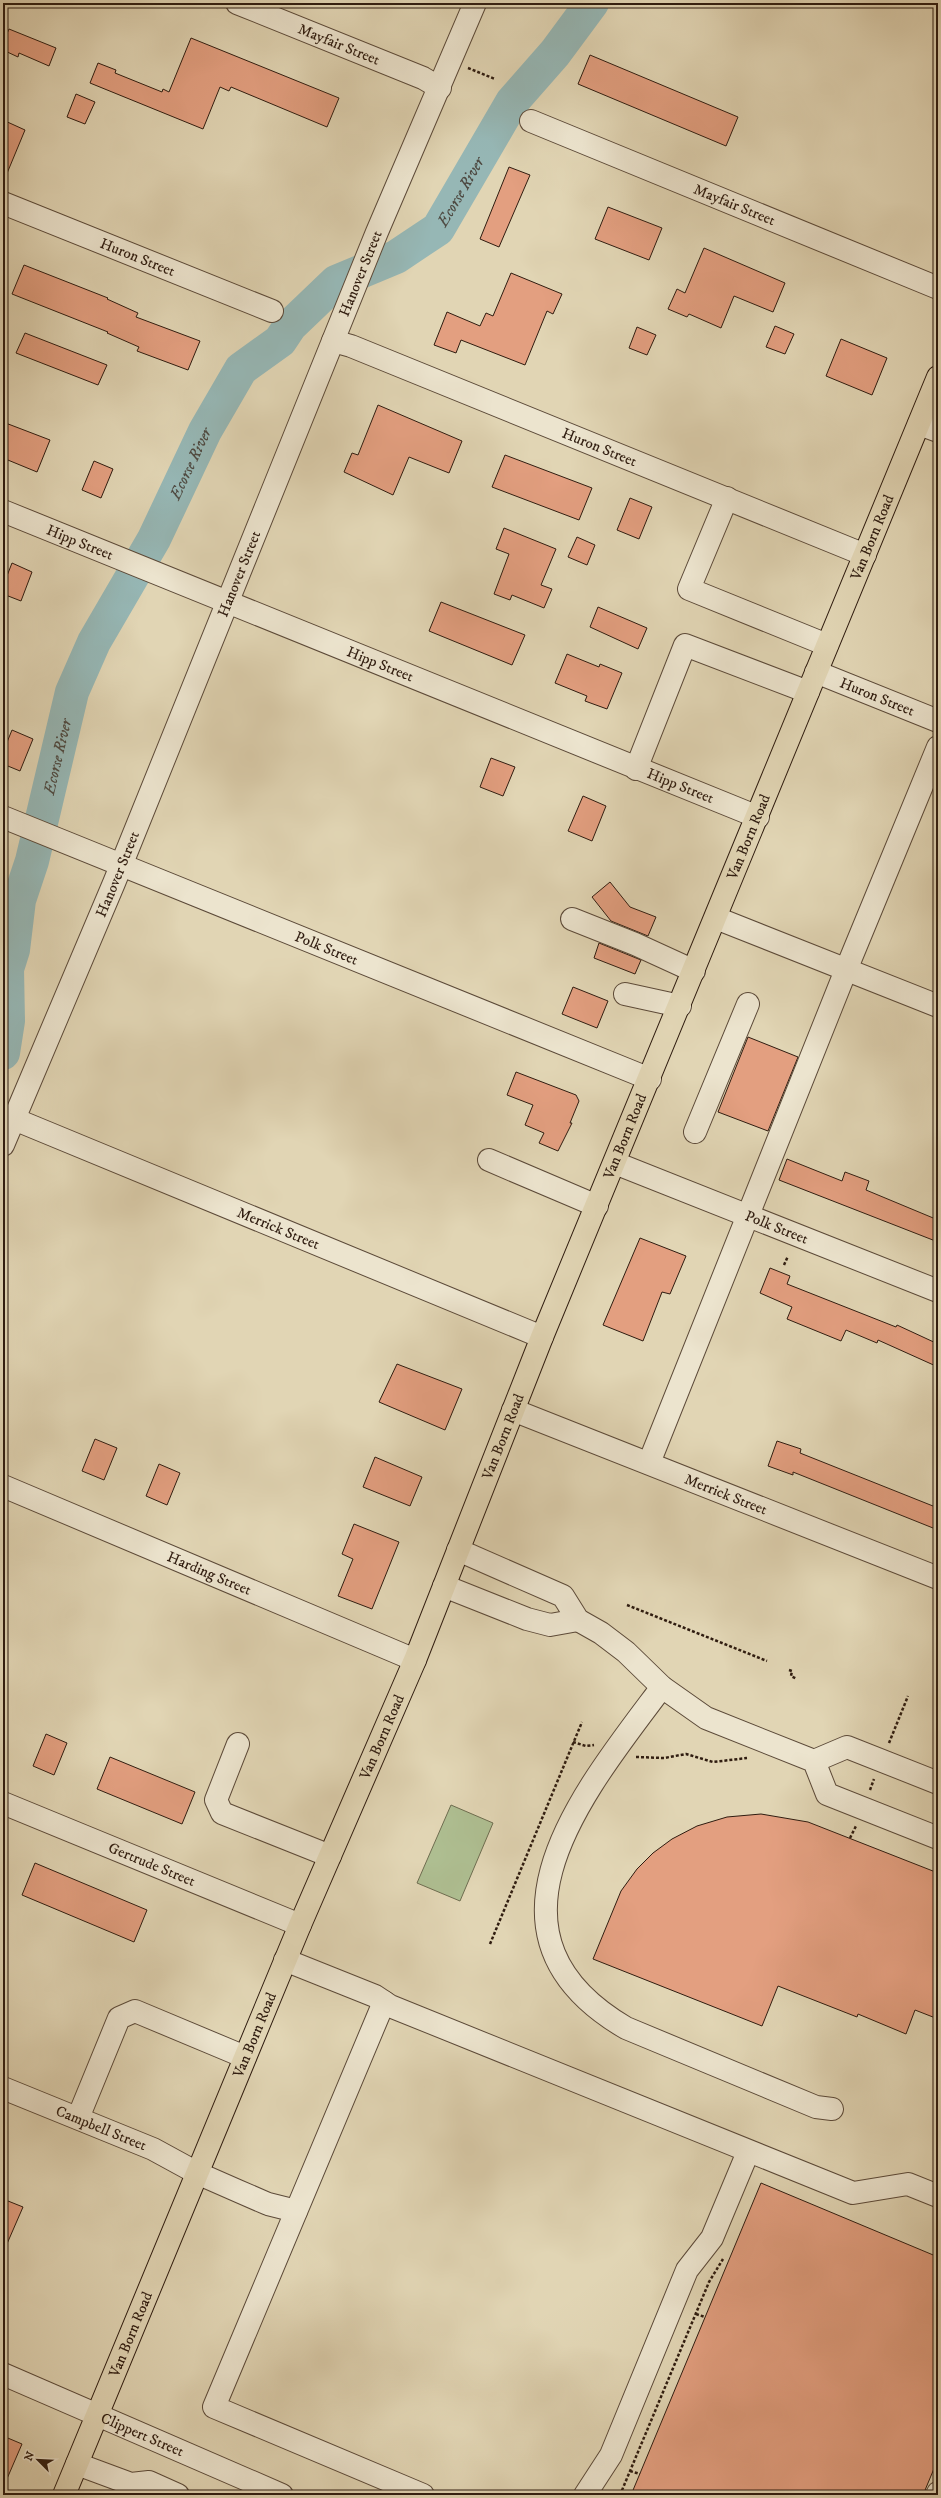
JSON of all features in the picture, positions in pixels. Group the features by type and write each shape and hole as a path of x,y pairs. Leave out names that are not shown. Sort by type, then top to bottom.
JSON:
{"main road":[{"name":"Van Born Road","path":"64,2495 300,1925 415,1660 542,1337 650,1079 865,555 928,428 938,377"}],"street":[{"name":"Mayfair Street","path":"237,3 423,78 440,88"},
{"name":"Hanover Street","path":"3,1145 122,865 229,603 377,232 440,88 474,3"},
{"name":"Mayfair Street","path":"531,121 938,288"},
{"name":"Huron Street","path":"3,203 272,311"},
{"name":"Huron Street","path":"333,341 351,346 865,555"},
{"path":"726,498 689,589 827,646"},
{"name":"Hipp Street","path":"3,511 636,769 758,817"},
{"name":"Huron Street","path":"636,769 685,645 938,721"},
{"path":"648,1463 846,970 938,747"},
{"name":"Polk Street","path":"8,819 650,1079"},
{"path":"716,918 938,1006"},
{"path":"572,919 636,944 694,971"},
{"path":"625,994 680,1006"},
{"path":"695,1132 748,1004"},
{"name":"Merrick Street","path":"14,1119 542,1337"},
{"path":"489,1160 597,1206"},
{"name":"Polk Street","path":"615,1163 938,1291"},
{"name":"Merrick Street","path":"513,1410 938,1578"},
{"name":"Harding Street","path":"3,1486 415,1660"},
{"path":"458,1550 563,1596 578,1620 601,1633 626,1652 662,1687 706,1718 814,1761 847,1747 938,1783"},
{"path":"444,1586 527,1619 550,1626 578,1620"},
{"path":"662,1687 586,1793 564,1832 555,1855 550,1875 546,1916 549,1938 557,1961 569,1981 587,1999 607,2017 626,2028 816,2107 832,2109"},
{"path":"238,1744 216,1800 222,1813 330,1856"},
{"path":"814,1761 827,1794 938,1838"},
{"name":"Gertrude Street","path":"3,1803 300,1925"},
{"path":"286,1960 748,2152 853,2192 908,2184 938,2196"},
{"path":"384,2002 214,2407 423,2495"},
{"path":"78,2118 119,2018 135,2011 245,2057"},
{"name":"Campbell Street","path":"3,2088 153,2149 197,2173 268,2204 296,2211"},
{"path":"585,2495 610,2455 687,2270 712,2238 748,2152"},
{"name":"Clippert Street","path":"3,2374 282,2495"},
{"path":"77,2464 131,2484 149,2482 178,2495"}],"path":[{"path":"466,67 495,79"},
{"path":"784,1265 788,1256"},
{"path":"627,1605 767,1661"},
{"path":"789,1670 792,1671 791,1676 797,1679"},
{"path":"490,1944 582,1722"},
{"path":"574,1742 586,1746 598,1744"},
{"path":"630,1756 647,1758 686,1754 714,1762 739,1758 754,1759"},
{"path":"620,2495 709,2282 725,2256"},
{"path":"696,2314 705,2317"},
{"path":"630,2470 640,2474"}],"green space":[{"path":"451,1805 493,1823 460,1901 417,1883"}],"building":[{"path":"9,29 56,48 49,66 19,53 18,57 3,50 3,43"},
{"path":"191,38 339,98 327,127 231,87 229,91 220,87 203,129 90,83 98,63 116,70 115,73 162,92 163,89 169,92"},
{"path":"590,55 738,117 726,146 578,84"},
{"path":"76,94 95,102 85,124 67,117"},
{"path":"3,120 25,130 3,183"},
{"path":"509,167 530,175 499,247 480,239"},
{"path":"608,207 662,228 649,260 595,239"},
{"path":"704,248 785,283 773,312 734,296 721,328 689,314 687,317 668,309 677,289 685,293"},
{"path":"24,265 108,298 107,299 138,313 136,317 200,341 188,370 137,351 139,347 107,333 108,332 12,294"},
{"path":"511,273 562,294 553,314 547,311 525,365 461,340 456,353 434,345 447,312 480,326 486,313 493,316"},
{"path":"775,326 794,334 785,354 766,347"},
{"path":"637,327 656,335 647,355 629,348"},
{"path":"25,333 107,365 98,385 16,353"},
{"path":"841,339 887,358 872,395 826,376"},
{"path":"378,405 462,441 449,473 409,457 393,495 344,472 352,453 358,455"},
{"path":"3,422 50,440 37,472 3,458"},
{"path":"505,455 592,488 579,520 492,487"},
{"path":"94,461 113,469 101,498 82,490"},
{"path":"630,498 652,507 639,539 617,530"},
{"path":"504,528 556,549 541,585 552,589 544,608 512,595 510,600 494,594 509,554 496,549"},
{"path":"577,537 595,545 587,565 568,557"},
{"path":"12,563 32,572 21,601 3,594 3,586"},
{"path":"441,602 525,635 512,665 429,631"},
{"path":"598,607 647,628 638,649 590,627"},
{"path":"567,654 599,667 600,664 622,673 607,709 585,701 587,696 555,683"},
{"path":"12,730 33,739 20,771 3,764 3,752"},
{"path":"491,758 515,767 503,796 480,787"},
{"path":"583,796 606,806 592,841 568,831"},
{"path":"610,882 630,907 656,917 648,936 611,921 592,897"},
{"path":"599,943 641,960 635,974 594,958"},
{"path":"573,987 608,1001 597,1028 562,1014"},
{"path":"748,1037 798,1057 768,1131 718,1112"},
{"path":"516,1072 576,1095 579,1101 570,1123 572,1123 558,1151 539,1143 544,1133 525,1125 533,1105 507,1095"},
{"path":"787,1159 842,1181 845,1172 869,1181 866,1190 938,1220 938,1242 779,1180"},
{"path":"640,1238 686,1256 670,1294 662,1292 643,1341 603,1325"},
{"path":"770,1268 790,1276 787,1284 896,1327 897,1325 938,1344 938,1367 878,1340 877,1343 846,1330 841,1341 787,1319 792,1307 760,1293"},
{"path":"397,1364 462,1389 445,1430 379,1402"},
{"path":"95,1439 117,1448 104,1480 82,1471"},
{"path":"777,1441 801,1449 800,1453 938,1508 938,1530 793,1472 793,1475 768,1466"},
{"path":"375,1457 422,1477 410,1506 363,1487"},
{"path":"159,1464 180,1473 167,1505 146,1496"},
{"path":"354,1524 399,1542 372,1609 338,1596 353,1559 342,1554"},
{"path":"46,1734 67,1743 54,1775 33,1766"},
{"path":"110,1757 195,1792 182,1824 97,1789"},
{"path":"761,1814 808,1822 938,1873 938,2019 915,2010 906,2034 858,2014 857,2017 778,1986 762,2026 593,1959 621,1891 637,1869 653,1853 672,1839 697,1826 727,1817"},
{"path":"35,1863 147,1910 134,1942 22,1895"},
{"path":"761,2183 938,2257 938,2459 923,2495 631,2495"},
{"path":"3,2199 23,2207 3,2253"},
{"path":"3,2436 22,2444 3,2488"}],"waterway":[{"name":"Ecorse River","path":"3,1053 8,1021 7,969 13,950 19,900 32,861 72,692 94,642 154,539 205,431 241,369 280,341 290,326 336,282 396,257 438,229 512,102 555,53 592,3"}]}
